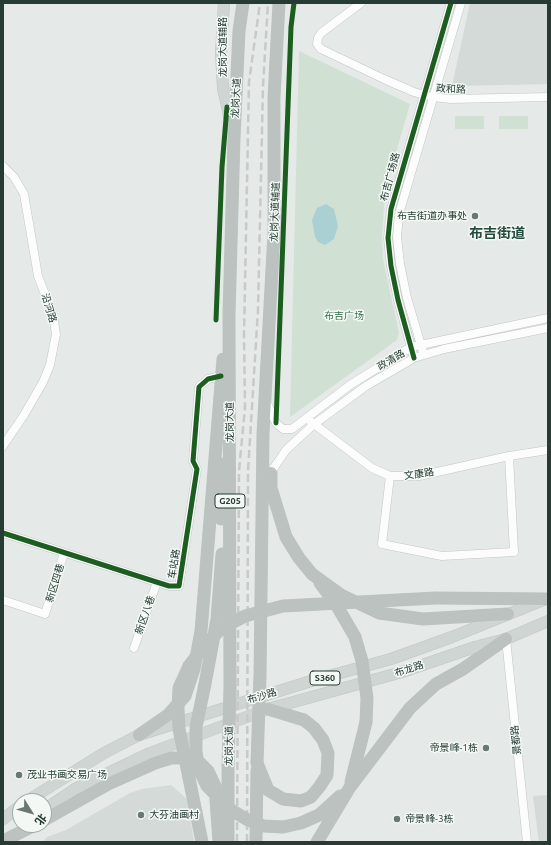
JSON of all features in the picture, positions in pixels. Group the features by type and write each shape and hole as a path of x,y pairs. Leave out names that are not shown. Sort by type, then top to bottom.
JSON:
{"highway":[{"name":"龙岗大道","path":"228,842 230,687 229,314 234,138 239,31 243,3"},
{"path":"256,842 263,434 274,233 274,97 279,3"},
{"path":"139,735 168,715 185,696 194,669 201,631 221,376 229,314"},
{"path":"221,376 222,568 217,620 196,727 196,752 199,769 207,786 231,810 248,820 264,826 283,827 301,823 319,815 350,787 366,722 367,698 362,661 355,637 337,606 299,558 286,537 271,488 271,472 263,434"},
{"path":"312,574 341,595 379,613 423,619 508,614"},
{"path":"202,842 180,729 178,708 179,688 189,666 206,644 222,628 245,616 284,606 436,598 547,599"},
{"path":"317,842 350,787 410,708 436,684 463,669 506,639"},
{"path":"257,763 268,790 283,799 300,801 311,797 327,775 328,754 323,740 314,728 304,720 268,709"},
{"path":"52,816 108,784 155,763 171,758 187,758 199,762 208,771 215,786 219,842"},
{"path":"3,841 19,833"}],"main road":[{"name":"龙岗大道辅路","path":"224,3 221,53 223,88 234,138"},
{"name":"S360","path":"508,614 547,599"},
{"name":"布沙路","path":"40,793 104,753 139,735 391,659 452,637 508,614"},
{"name":"布龙路","path":"268,709 402,672 475,647 506,639 548,621"},
{"name":"布沙路","path":"52,805 75,789 150,753 268,709"},
{"path":"3,819 12,812"},
{"path":"3,841 12,833"}],"street":[{"name":"政和路","path":"361,3 321,33 317,44 321,49 386,80 432,98 548,97"},
{"name":"布吉广场路","path":"414,358 398,300 391,266 388,238 394,192 451,3"},
{"name":"布吉广场路","path":"424,355 407,298 397,238 399,214 461,3"},
{"name":"沿河路","path":"3,166 14,177 24,194 38,276 53,315 56,334 50,365 43,382 24,415 3,446"},
{"name":"政清路","path":"265,401 276,423 284,429 292,430 350,385 411,347 548,318"},
{"name":"政清路","path":"271,472 286,450 313,425 366,386 414,358 548,328"},
{"name":"车站路","path":"3,534 157,582 175,587 179,586 181,582 197,469 193,461 199,387 208,379 221,376"},
{"name":"文康路","path":"307,418 313,425 372,468 390,476 402,478 419,476 509,456 548,450"},
{"path":"390,476 382,544 442,556 514,552 509,456"},
{"name":"新区四巷","path":"3,600 45,614 64,553"},
{"name":"新区八巷","path":"134,648 157,582"},
{"name":"景都路","path":"506,639 527,842"}],"shaded area":[{"path":"470,3 548,3 548,84 452,86"},
{"name":"大芬油画村","path":"171,785 187,799 194,842 42,842 47,837 66,830 130,793 142,789"},
{"path":"548,795 548,842 539,842 533,796"}],"green space":[{"name":"布吉广场","path":"299,51 410,104 385,191 382,236 383,259 399,333 397,340 290,417"},
{"path":"455,116 484,116 484,129 455,129"},
{"path":"499,116 528,116 528,129 499,129"}],"water":[{"path":"326,204 334,209 338,226 334,239 325,245 318,242 315,237 312,220 317,208"}],"railway":[{"path":"237,842 239,471 245,407 244,335 249,82 260,3"},
{"path":"247,842 248,471 258,310 263,86 268,3"}],"cycle path":[{"name":"龙岗大道辅道","path":"276,423 291,27 294,3"},
{"path":"414,358 398,300 391,266 388,238 391,209 451,3"},
{"path":"216,320 222,167 227,107"},
{"path":"3,533 169,586 179,586 197,469 193,461 199,387 208,379 221,376"}],"place":[{"name":"布吉街道办事处","path":"475,216"},
{"name":"帝景峰-1栋","path":"486,748"},
{"name":"茂业书画交易广场","path":"19,775"},
{"name":"大芬油画村","path":"141,815"},
{"name":"帝景峰-3栋","path":"397,819"}],"district":[{"name":"布吉街道","path":"497,233"}]}
